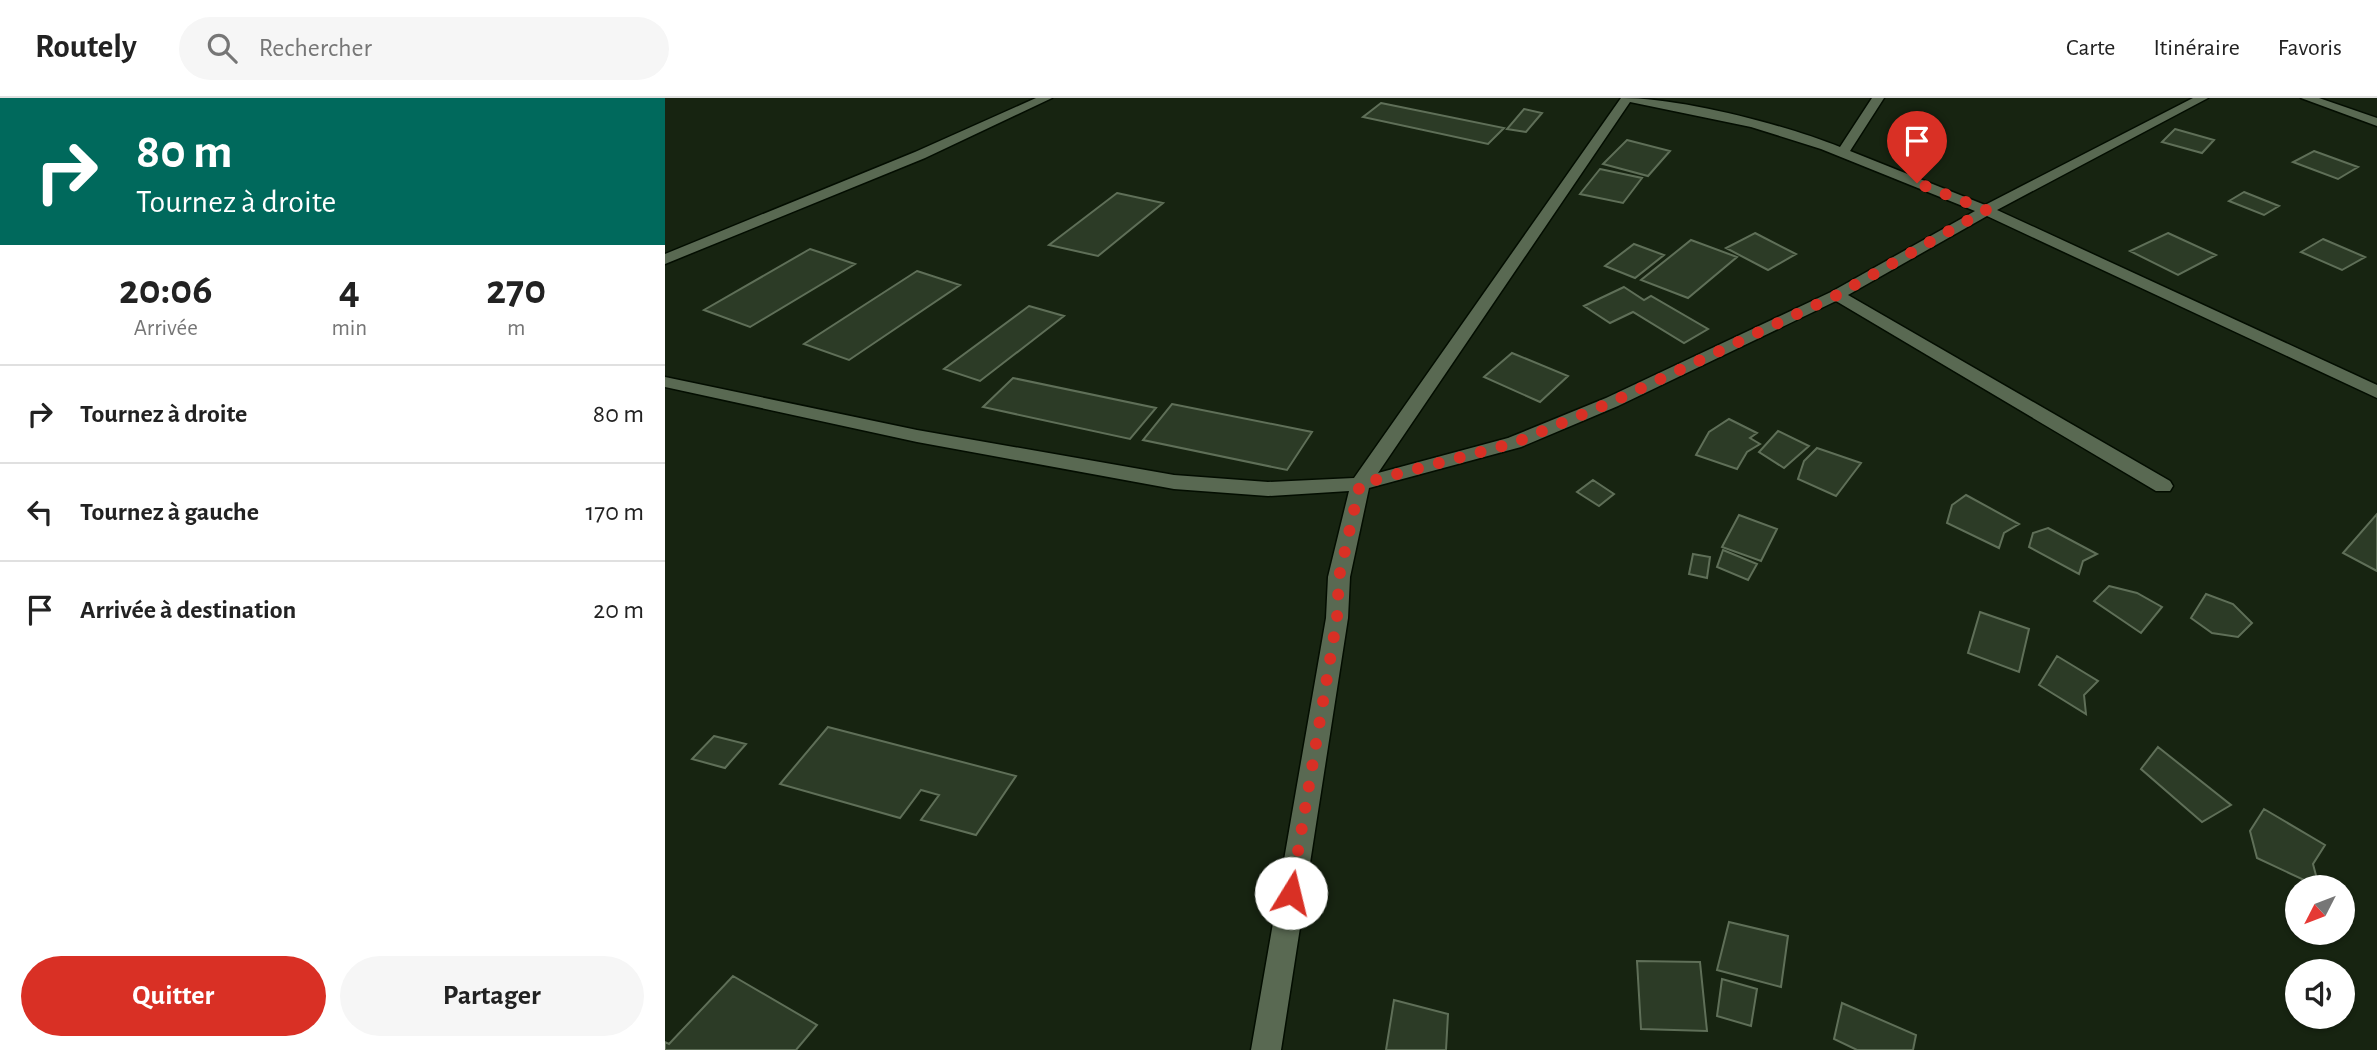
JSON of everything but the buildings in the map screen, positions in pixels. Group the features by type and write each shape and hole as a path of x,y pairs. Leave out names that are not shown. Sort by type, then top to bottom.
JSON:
{"street":[{"path":"665,259 920,155 1046,98"},
{"path":"1266,1050 1337,618 1339,577 1360,484 1628,98 1754,124 1842,153 1986,210 2377,393"},
{"path":"1842,153 1878,98"},
{"path":"665,382 917,436 1174,482 1268,489 1360,484 1514,443 1667,377 1837,295 1986,210 2202,98"},
{"path":"2307,98 2377,122"},
{"path":"1837,295 2163,486"}],"route":[{"path":"1291,893 1337,618 1339,577 1360,484 1514,443 1612,402 1837,295 1986,210 1917,183"}]}
